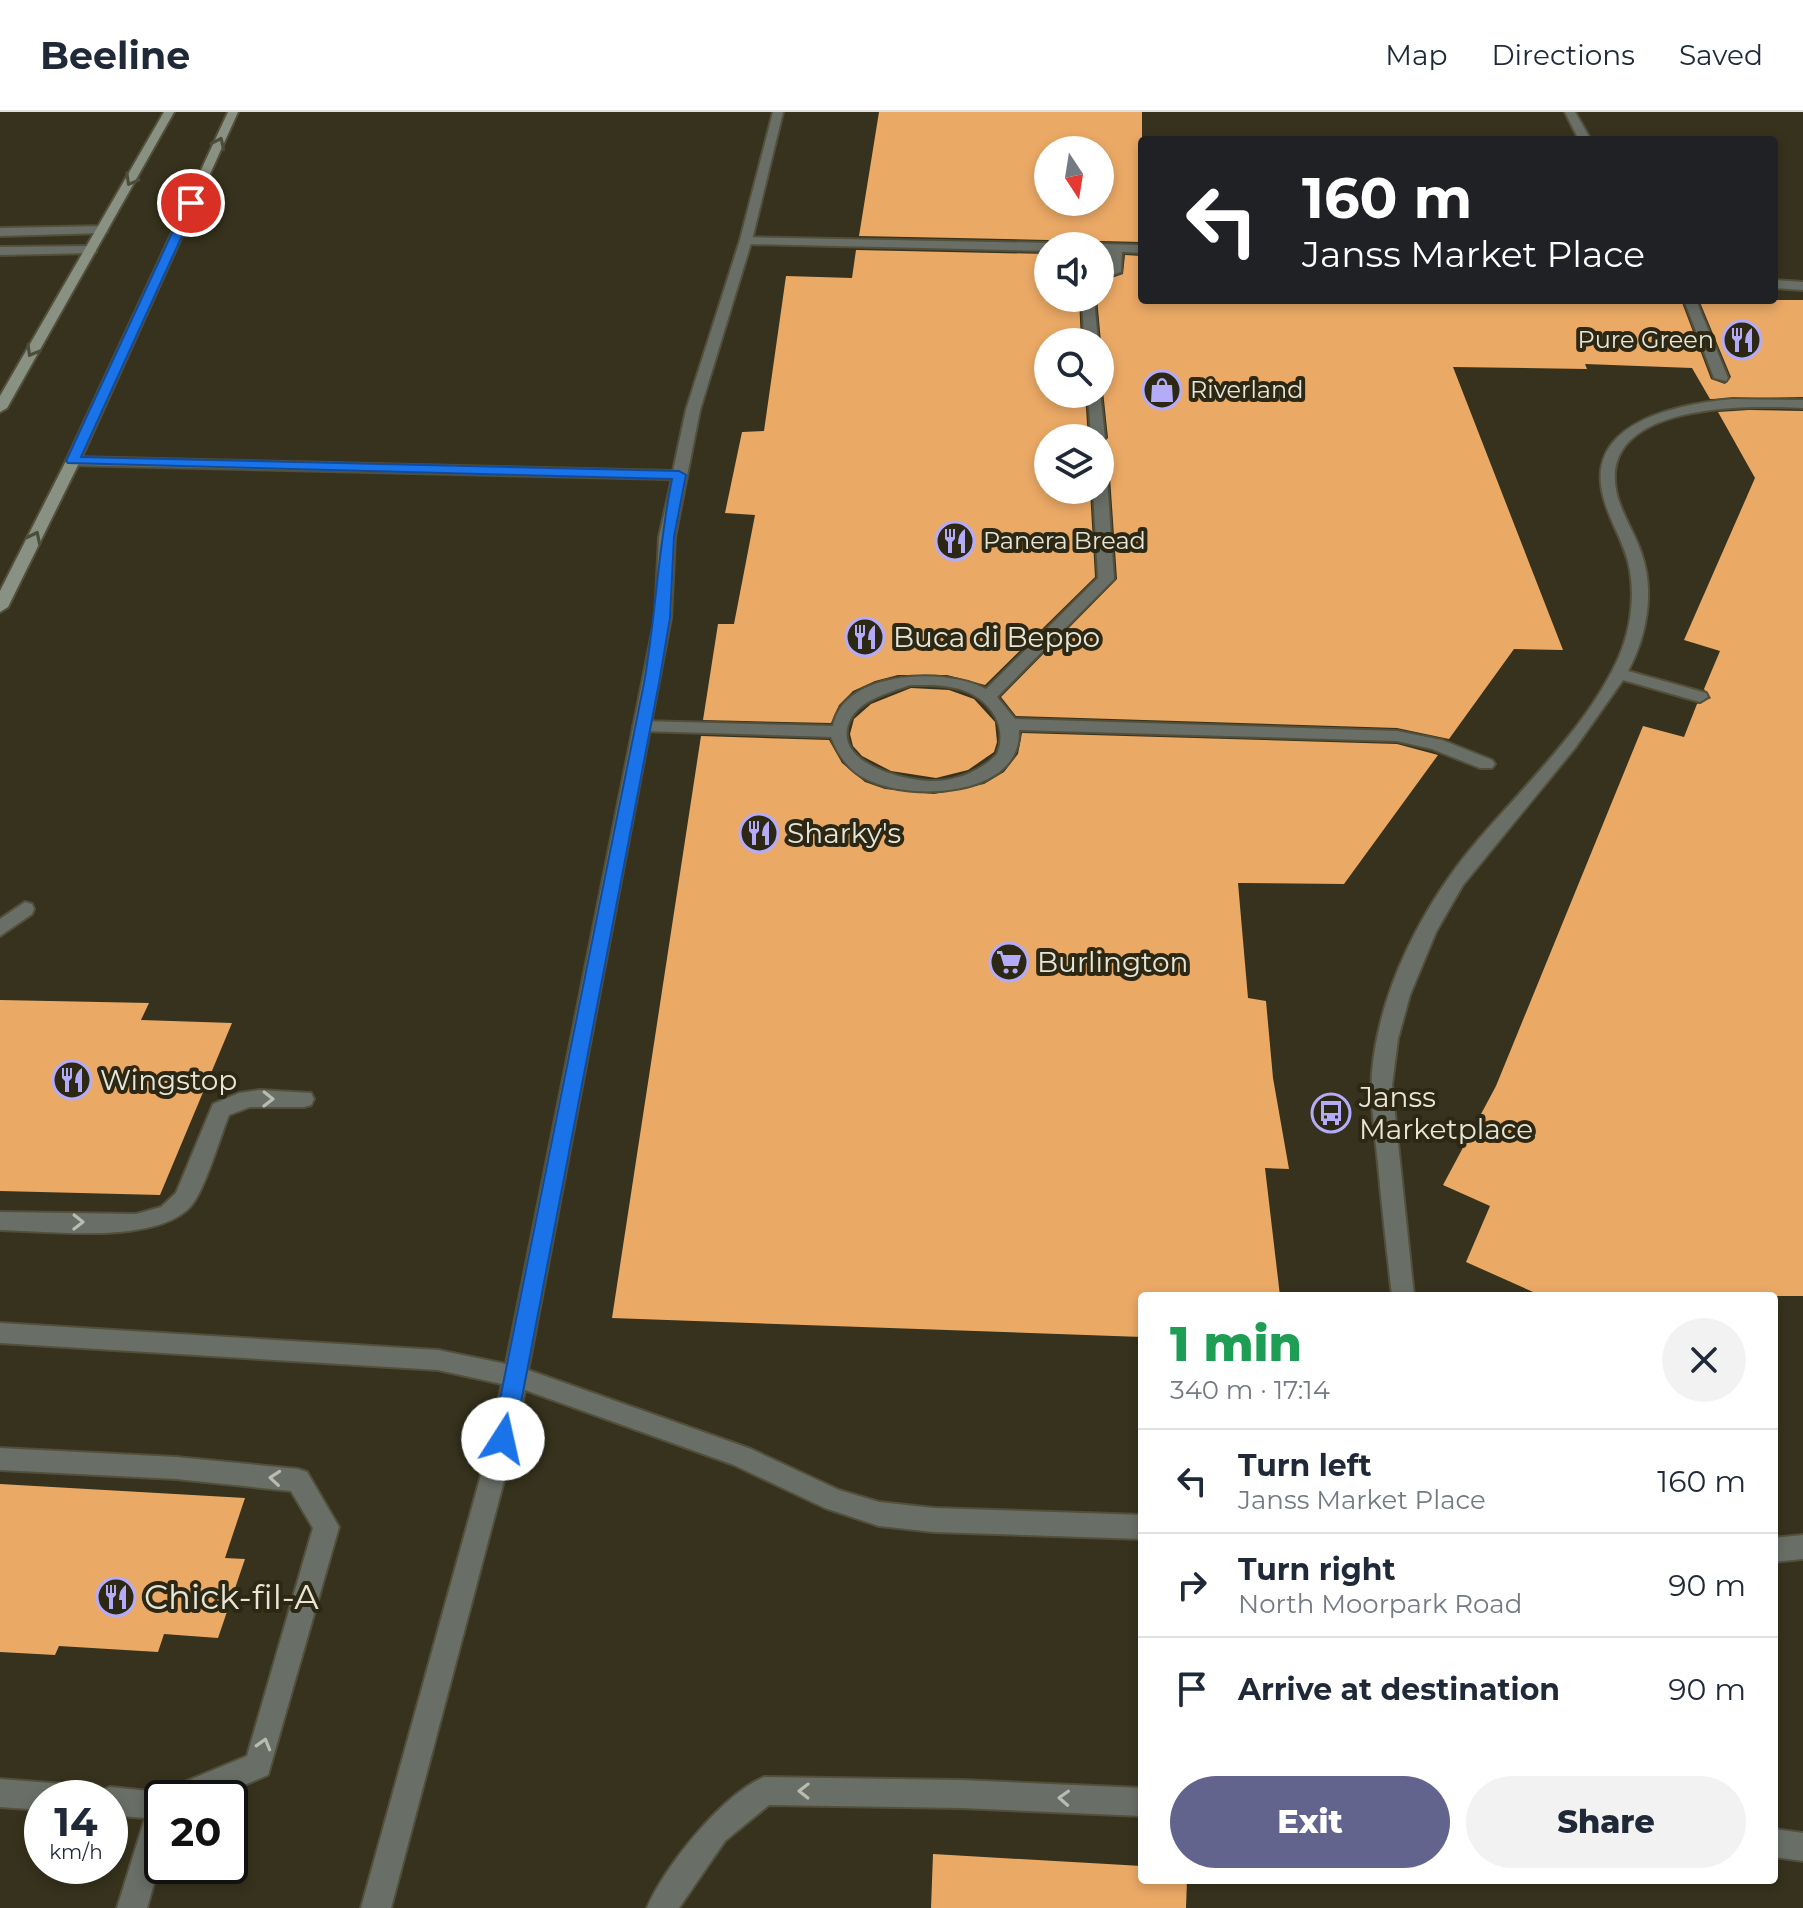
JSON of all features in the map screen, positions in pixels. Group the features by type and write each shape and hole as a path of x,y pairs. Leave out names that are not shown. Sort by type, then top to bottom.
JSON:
{"main road":[{"path":"0,408 169,112"},
{"path":"0,607 73,461 233,112"}],"street":[{"path":"376,1908 503,1439 663,618 667,537 679,475 693,410 746,240 778,112"},
{"path":"1570,112 1583,136"},
{"path":"0,232 103,229"},
{"path":"746,240 1034,247"},
{"path":"1114,270 1117,269 1115,248 1138,249"},
{"path":"0,251 92,249"},
{"path":"1778,284 1803,286"},
{"path":"1691,304 1721,378"},
{"path":"1403,1292 1382,1099 1383,1062 1405,976 1448,891 1587,721 1634,641 1639,604 1638,566 1611,503 1609,467 1620,444 1643,426 1681,411 1739,401 1803,404"},
{"path":"73,461 679,475"},
{"path":"989,696 1106,579 1102,504"},
{"path":"1617,673 1700,697"},
{"path":"908,680 937,680 965,685 989,696 1003,709 1011,724 1011,741 1002,759 986,773 961,784 933,788 903,786 876,779 855,766 842,750 837,732 843,714 858,698 881,686 908,680"},
{"path":"1011,724 1397,736 1436,744 1486,764"},
{"path":"642,726 837,732"},
{"path":"0,929 25,909"},
{"path":"0,1221 136,1223 154,1220 168,1214 185,1198 220,1110 232,1101 250,1098 304,1099"},
{"path":"0,1333 438,1360 515,1376 742,1457 834,1500 879,1514 934,1520 1138,1527"},
{"path":"0,1459 176,1468 298,1480 326,1527 258,1765 223,1780"},
{"path":"1778,1550 1803,1547"},
{"path":"662,1908 715,1831 764,1791 961,1794 1138,1802"},
{"path":"0,1793 24,1795"},
{"path":"1778,1844 1803,1847"},
{"path":"132,1908 144,1867"}],"building":[{"path":"879,112 1142,112 1142,136 1138,136 1138,242 1114,241 1114,232 1034,232 1034,240 859,236"},
{"path":"856,250 1034,254 1034,312 1080,312 1080,328 1034,328 1034,408 1086,408 1087,424 1034,424 1034,504 1091,504 1095,577 985,685 947,675 898,675 853,691 839,705 831,723 703,720 718,624 734,624 755,515 725,513 742,432 764,431 786,276 852,278"},
{"path":"1125,255 1138,256 1138,304 1683,304 1711,379 1725,384 1731,377 1701,304 1778,304 1778,300 1803,300 1803,397 1710,399 1692,368 1585,364 1587,369 1453,367 1563,650 1514,649 1449,739 1397,728 1016,716 1001,697 1117,579 1112,504 1114,424 1107,424 1105,408 1114,408 1114,328 1100,328 1098,312 1114,312 1114,277 1123,274"},
{"path":"1803,411 1803,1296 1778,1296 1778,1292 1533,1292 1466,1262 1490,1206 1443,1185 1496,1086 1643,726 1684,737 1697,704 1711,698 1704,689 1720,651 1684,640 1755,478 1718,412"},
{"path":"911,688 949,690 974,699 995,722 997,742 994,752 968,770 936,778 891,771 862,756 853,746 850,734 854,719 871,704"},
{"path":"1022,733 1397,744 1438,755 1344,884 1238,883 1248,998 1266,1001 1273,1078 1289,1169 1265,1168 1280,1292 1138,1292 1138,1337 612,1318 701,736 829,740 842,763 865,782 885,789 934,794 984,784 1004,772 1018,754"},
{"path":"0,1000 149,1003 141,1020 232,1023 160,1195 0,1191"},
{"name":"Chick-fil-A","path":"0,1484 245,1498 225,1558 245,1559 218,1638 164,1634 158,1652 59,1646 55,1655 0,1652"},
{"path":"933,1854 1138,1866 1138,1884 1187,1884 1186,1908 931,1908"}],"place":[{"name":"Pure Green","path":"1742,340"},
{"name":"Riverland","path":"1162,390"},
{"name":"Panera Bread","path":"955,541"},
{"name":"Buca di Beppo","path":"865,637"},
{"name":"Sharky's","path":"759,833"},
{"name":"Burlington","path":"1009,962"},
{"name":"Wingstop","path":"72,1080"},
{"name":"Janss Marketplace","path":"1331,1113"},
{"name":"Chick-fil-A","path":"116,1597"}],"route":[{"path":"191,203 73,461 679,475 667,537 663,618 503,1439"}]}
